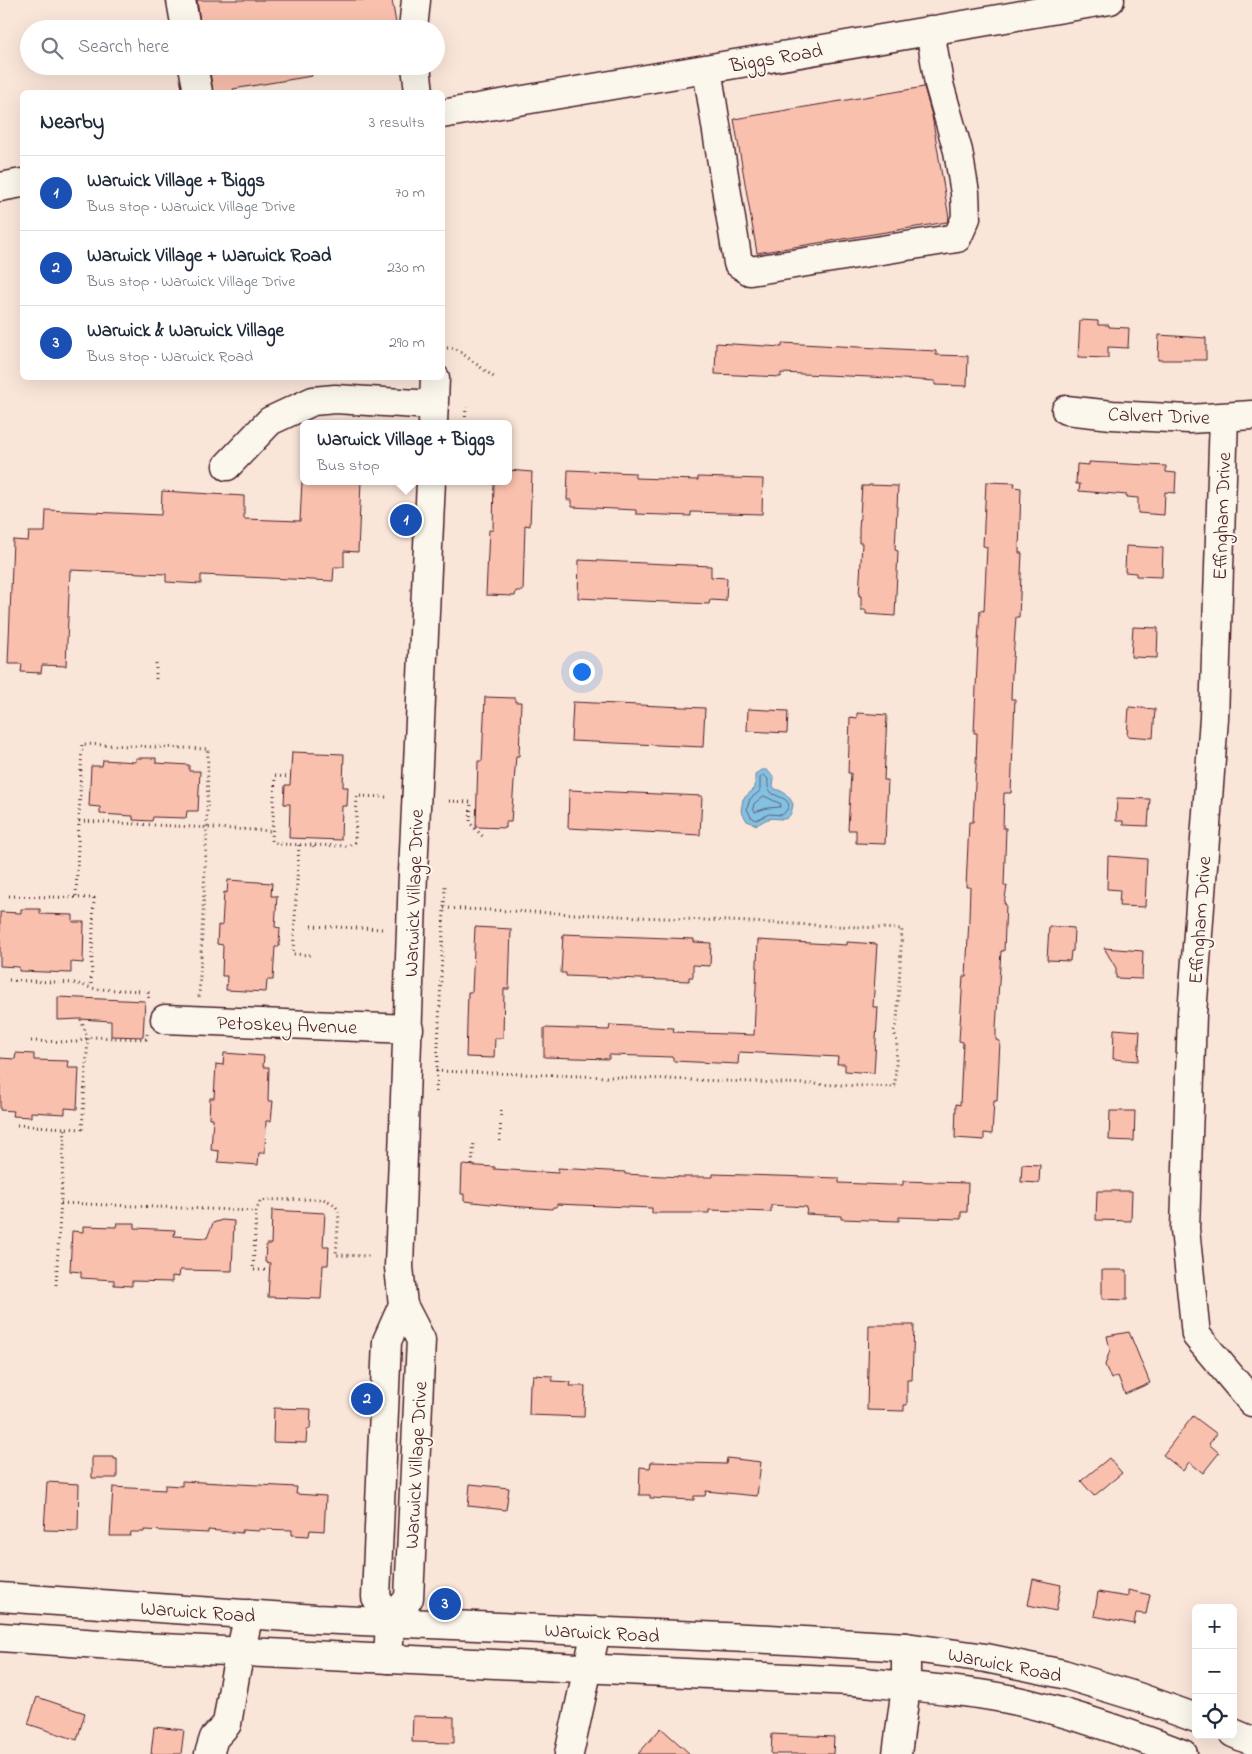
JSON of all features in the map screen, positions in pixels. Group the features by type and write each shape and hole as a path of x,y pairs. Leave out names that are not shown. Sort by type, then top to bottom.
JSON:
{"street":[{"path":"181,0 184,20"},
{"path":"414,20 416,0"},
{"name":"Biggs Road","path":"445,113 930,30 973,12 1110,0"},
{"path":"707,69 738,263 750,271 956,238 966,218 965,193 958,151 939,84 930,30"},
{"path":"195,75 198,90"},
{"path":"417,75 419,90"},
{"path":"0,187 20,183"},
{"path":"227,466 270,420 313,402 335,399 434,414 435,380"},
{"name":"Calvert Drive","path":"1066,410 1112,415 1189,419 1252,415"},
{"name":"Effingham Drive","path":"1224,417 1214,718 1192,1014 1185,1229 1196,1335 1252,1402"},
{"name":"Warwick Village Drive","path":"390,1622 376,1597 387,1341 403,1305 399,1267 413,874 431,485"},
{"name":"Petoskey Avenue","path":"153,1018 408,1030"},
{"name":"Warwick Road","path":"0,1597 390,1622 906,1647 986,1658 1063,1674 1138,1697 1192,1717"},
{"path":"229,1754 233,1740 228,1724 240,1652 249,1614"},
{"path":"388,1659 390,1622"},
{"path":"570,1754 596,1631"},
{"name":"Warwick Road","path":"0,1637 141,1647 852,1681 906,1686 1008,1699 1085,1719 1182,1754"},
{"path":"897,1754 906,1686 906,1647"},
{"path":"209,1754 214,1738 228,1724"},
{"path":"1237,1735 1252,1741"}],"path":[{"path":"445,348 455,348 495,378"},
{"path":"465,420 466,407"},
{"path":"156,662 156,679"},
{"path":"76,896 82,744 208,749 207,827 199,1005"},
{"path":"291,777 274,776 272,830 272,841 274,843 314,846 353,845 355,842 357,796 389,797"},
{"path":"449,801 471,802 470,823 484,839"},
{"path":"79,821 272,830"},
{"path":"298,845 293,954 310,955"},
{"path":"314,846 314,851"},
{"path":"436,1092 445,886"},
{"path":"9,896 76,896 94,898 91,987"},
{"path":"436,1071 896,1088 897,1042 894,1031 897,1023 902,929 444,908"},
{"path":"311,926 382,929"},
{"path":"9,980 74,982 91,987 148,992 153,1018 146,1039 88,1038 76,1042 31,1040"},
{"path":"17,1125 82,1129 88,1038 81,1020"},
{"path":"500,1141 502,1110"},
{"path":"56,1285 65,1128"},
{"path":"472,1165 474,1142"},
{"path":"270,1270 253,1270 256,1211 260,1202 266,1200 323,1200 331,1202 336,1206 339,1213 336,1254 369,1256"},
{"path":"61,1203 256,1211"}],"water":[{"path":"762,770 767,770 774,778 773,786 775,789 786,794 793,804 790,816 787,818 772,818 757,825 747,821 741,811 743,799 755,788 755,775"}],"building":[{"path":"197,0 392,0 395,20 200,20"},
{"path":"210,75 312,75 233,90 213,90"},
{"path":"924,87 932,116 949,218 947,222 757,253 734,119"},
{"path":"1080,320 1098,321 1098,325 1109,325 1109,327 1129,328 1128,348 1108,347 1108,358 1078,357"},
{"path":"1159,335 1206,338 1206,360 1158,360"},
{"path":"716,343 782,347 782,343 936,351 936,355 968,356 967,386 935,385 935,381 870,377 781,373 781,377 715,374"},
{"path":"1089,462 1166,466 1166,472 1176,473 1175,493 1165,492 1164,515 1138,513 1138,498 1127,497 1127,495 1079,491 1080,484 1076,484 1077,464 1089,465"},
{"path":"512,470 532,472 530,526 525,525 523,591 516,591 515,596 486,595 489,530 493,530 494,485 512,485"},
{"path":"568,470 635,473 635,478 698,480 698,477 763,479 762,514 691,512 691,516 636,514 636,510 572,507 572,500 567,500"},
{"path":"986,482 1015,483 1014,487 1021,488 1019,553 1022,553 1019,617 1016,617 1012,673 1011,699 1015,699 1011,793 1004,793 1003,828 1006,828 1004,886 1007,886 1004,904 1006,904 1004,951 1001,951 996,1028 996,1040 1000,1041 997,1101 994,1101 992,1134 984,1133 984,1140 955,1138 956,1104 960,1105 963,1042 959,1041 963,976 966,976 969,919 970,887 966,887 969,822 973,822 976,765 977,733 974,733 978,642 980,610 984,611 987,547 983,546"},
{"path":"302,485 361,485 358,552 344,551 344,567 334,567 333,581 201,575 201,584 166,582 166,574 70,570 66,666 42,665 41,673 21,672 22,664 8,664 13,540 28,541 29,532 45,532 46,510 161,515 162,491 244,496 244,519 300,521"},
{"path":"862,486 898,486 895,550 898,551 895,616 866,614 866,610 861,610 861,596 859,596 862,543 859,543 859,530"},
{"path":"1126,546 1163,548 1162,577 1136,576 1136,573 1125,572"},
{"path":"579,560 711,566 711,577 727,578 726,601 710,600 709,604 578,598"},
{"path":"1133,627 1158,628 1157,658 1131,657"},
{"path":"485,697 515,698 515,702 521,702 519,756 516,756 511,822 506,822 506,828 476,827 478,761 482,761"},
{"path":"573,702 705,708 703,747 571,741"},
{"path":"1129,707 1155,709 1153,738 1127,736"},
{"path":"748,709 788,711 787,733 747,731"},
{"path":"857,713 887,715 884,780 888,780 885,844 856,843 856,830 848,830 851,773 848,773 850,717 857,718"},
{"path":"292,752 344,754 343,787 348,787 347,806 342,806 341,840 289,838 290,804 284,804 285,785 290,785"},
{"path":"136,758 156,758 156,763 189,765 189,771 200,771 198,811 187,811 186,818 153,817 152,821 133,820 133,816 100,814 100,807 89,806 91,766 102,766 103,760 136,762"},
{"path":"569,790 702,796 700,835 568,828"},
{"path":"1117,798 1150,799 1148,826 1123,825 1123,821 1116,821"},
{"path":"1108,856 1147,859 1145,907 1119,906 1120,890 1107,889"},
{"path":"228,880 272,883 271,896 277,896 275,927 280,928 279,947 275,947 273,980 267,980 266,992 226,990 227,976 222,976 223,945 217,944 218,925 222,926 224,892 227,893"},
{"path":"21,909 40,909 40,914 73,915 73,922 84,922 83,963 71,962 71,973 19,971 19,967 0,966 0,912 21,913"},
{"path":"1049,926 1074,928 1073,951 1071,951 1070,961 1047,960"},
{"path":"475,927 511,929 509,989 504,989 503,1038 495,1038 494,1058 466,1057 468,992 472,992"},
{"path":"563,934 694,939 694,942 711,943 710,966 693,965 693,977 689,977 689,981 566,976 566,973 561,973"},
{"path":"758,940 847,945 847,942 877,944 873,1007 878,1007 874,1073 845,1071 845,1064 837,1064 838,1057 739,1052 738,1064 673,1061 673,1057 609,1055 609,1059 544,1057 544,1028 609,1030 610,1025 674,1028 673,1032 754,1035"},
{"path":"1104,948 1143,951 1142,979 1116,978 1116,968"},
{"path":"58,997 145,1001 143,1037 111,1036 111,1021 58,1020"},
{"path":"1114,1029 1140,1031 1138,1061 1113,1059"},
{"path":"16,1053 34,1054 34,1060 68,1061 67,1068 79,1068 77,1109 65,1108 65,1114 31,1112 31,1117 12,1116 13,1111 0,1110 0,1058 15,1059"},
{"path":"224,1053 264,1056 263,1067 269,1067 268,1101 273,1101 271,1121 266,1121 265,1153 259,1153 258,1165 218,1162 219,1151 211,1150 213,1118 209,1118 210,1098 214,1098 216,1064 223,1065"},
{"path":"1110,1111 1135,1111 1134,1141 1109,1140"},
{"path":"1022,1164 1040,1165 1039,1183 1021,1182"},
{"path":"462,1165 558,1173 558,1168 681,1177 713,1177 713,1174 839,1178 839,1183 888,1185 903,1185 903,1181 968,1183 967,1212 961,1212 961,1219 899,1217 899,1221 841,1219 841,1216 806,1214 807,1207 771,1205 771,1212 709,1210 709,1213 652,1213 652,1208 557,1204 557,1207 552,1209 509,1206 464,1201 464,1194 461,1194"},
{"path":"1097,1191 1132,1191 1131,1221 1096,1220"},
{"path":"272,1210 325,1213 323,1246 329,1246 328,1265 323,1265 321,1299 268,1297 270,1263 265,1262 266,1244 271,1244"},
{"path":"222,1220 234,1221 232,1271 180,1270 179,1277 172,1276 172,1282 132,1281 132,1286 114,1285 114,1280 81,1278 81,1272 70,1271 72,1231 83,1232 83,1226 116,1227 117,1223 135,1223 135,1228 175,1230 174,1236 207,1238 213,1223"},
{"path":"1102,1270 1127,1270 1127,1300 1102,1299"},
{"path":"869,1325 914,1325 912,1380 907,1380 907,1405 904,1405 904,1411 867,1410"},
{"path":"1129,1332 1150,1383 1125,1394 1118,1376 1111,1379 1105,1365 1110,1350 1107,1336"},
{"path":"533,1375 552,1376 552,1381 571,1382 570,1386 585,1386 584,1417 529,1415 530,1384 532,1384"},
{"path":"274,1408 311,1409 310,1429 307,1429 306,1443 273,1442"},
{"path":"1193,1416 1217,1434 1209,1444 1219,1453 1203,1473 1189,1462 1183,1471 1163,1455"},
{"path":"92,1457 114,1457 114,1459 117,1459 117,1478 92,1478"},
{"path":"727,1458 761,1462 757,1496 706,1491 705,1496 694,1496 694,1500 650,1498 650,1495 639,1495 640,1467 650,1468 651,1462 726,1464"},
{"path":"1109,1458 1122,1473 1094,1496 1081,1481"},
{"path":"182,1481 297,1487 296,1494 326,1496 324,1531 310,1530 309,1536 292,1535 292,1530 242,1530 242,1533 208,1530 208,1533 144,1530 144,1532 131,1532 130,1536 110,1536 113,1487 165,1490 165,1485 182,1486"},
{"path":"47,1482 79,1484 78,1531 44,1530"},
{"path":"470,1484 509,1488 506,1510 468,1506"},
{"path":"1033,1579 1061,1585 1056,1611 1028,1605"},
{"path":"1128,1590 1150,1595 1146,1614 1136,1613 1134,1624 1094,1616 1098,1592 1128,1597"},
{"path":"37,1697 85,1713 77,1740 28,1724"},
{"path":"413,1716 454,1717 454,1743 412,1742"},
{"path":"154,1727 184,1730 181,1754 151,1754"},
{"path":"661,1728 690,1754 638,1754"},
{"path":"772,1734 834,1737 833,1754 771,1754"}],"place":[{"name":"Warwick Village + Biggs","path":"406,520"},
{"name":"Warwick Village + Warwick Road","path":"367,1399"},
{"name":"Warwick & Warwick Village","path":"445,1604"}]}
